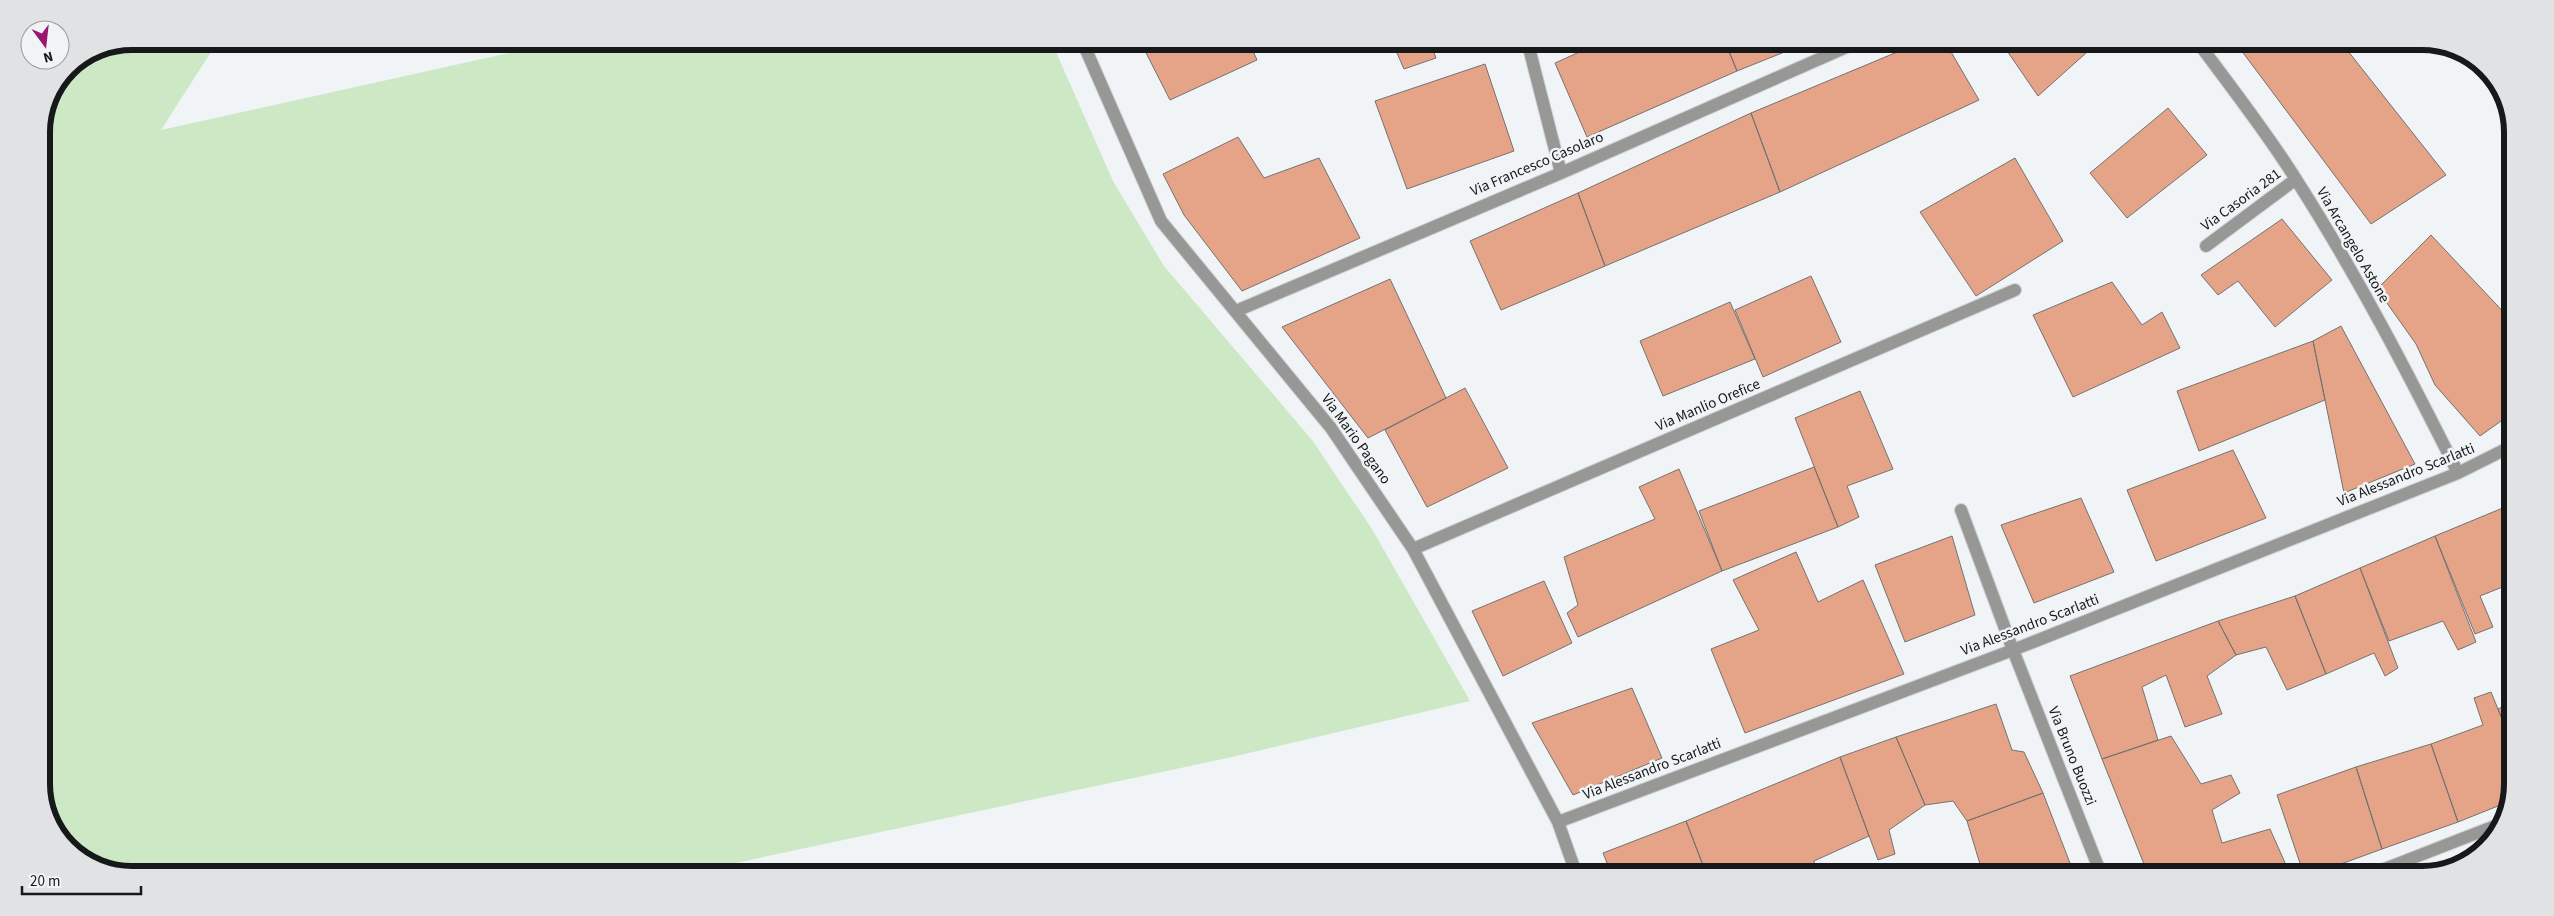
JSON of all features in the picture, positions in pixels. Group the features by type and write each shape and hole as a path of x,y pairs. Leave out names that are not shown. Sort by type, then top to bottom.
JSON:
{"street":[{"name":"Via Mario Pagano","path":"1086,50 1162,221 1331,428 1414,549 1558,822 1574,866"},
{"path":"1530,50 1561,173"},
{"name":"Via Francesco Casolaro","path":"1236,311 1561,173 1840,50"},
{"name":"Via Arcangelo Astone","path":"2203,50 2296,179 2348,264 2420,396 2458,472"},
{"name":"Via Casoria 281","path":"2206,246 2296,179"},
{"name":"Via Manlio Orefice","path":"1414,549 2015,290"},
{"name":"Via Alessandro Scarlatti","path":"1558,822 2013,650 2458,472 2504,450"},
{"name":"Via Bruno Buozzi","path":"1961,510 2013,650 2099,866"},
{"path":"2392,866 2492,827"}],"green space":[{"path":"132,50 212,50 161,130 523,50 1055,50 1113,181 1164,266 1312,440 1372,529 1470,701 1232,757 721,866 132,866 105,862 82,849 67,834 56,816 50,790 50,132 56,100 74,74 86,64 100,56"}],"building":[{"path":"1145,50 1253,50 1257,60 1170,100"},
{"path":"1396,50 1433,50 1436,58 1404,69"},
{"path":"1584,50 1728,50 1737,71 1587,137 1555,63"},
{"path":"1728,50 1790,50 1737,71"},
{"path":"1902,50 1950,50 1979,100 1780,192 1751,113"},
{"path":"2006,50 2089,50 2038,96"},
{"path":"2241,50 2347,50 2446,175 2371,224"},
{"path":"1485,64 1514,151 1407,189 1375,101"},
{"path":"2168,108 2207,155 2127,218 2090,173"},
{"path":"1751,113 1780,192 1605,266 1578,193"},
{"path":"1238,137 1264,178 1319,158 1360,238 1242,291 1184,215 1163,174"},
{"path":"2015,158 2063,241 1976,296 1920,212"},
{"path":"1578,193 1605,266 1501,310 1470,241"},
{"path":"2282,219 2332,280 2275,327 2238,281 2218,295 2201,275"},
{"path":"2431,235 2504,313 2504,419 2480,436 2435,385 2416,344 2377,289"},
{"path":"1811,276 1841,342 1763,377 1735,310"},
{"path":"1390,279 1446,398 1368,438 1282,327"},
{"path":"2112,282 2142,325 2162,312 2180,348 2073,397 2033,315"},
{"path":"1730,302 1755,359 1663,396 1640,341"},
{"path":"2341,326 2415,464 2344,493 2313,341"},
{"path":"2313,341 2325,400 2199,451 2177,391"},
{"path":"1465,388 1508,468 1427,507 1385,430"},
{"path":"1860,391 1893,469 1847,486 1859,517 1838,527 1795,418"},
{"path":"2233,450 2266,518 2156,561 2127,490"},
{"path":"1814,467 1838,527 1722,571 1699,511"},
{"path":"1679,469 1722,571 1578,637 1567,613 1578,605 1564,557 1655,519 1639,487"},
{"path":"2081,498 2114,572 2034,603 2001,525"},
{"path":"2504,507 2504,586 2480,596 2493,627 2475,634 2435,536"},
{"path":"1952,536 1975,615 1905,642 1875,565"},
{"path":"2435,536 2476,642 2458,650 2443,621 2389,641 2360,568"},
{"path":"1796,552 1818,602 1863,580 1904,674 1745,733 1711,649 1759,630 1733,580"},
{"path":"2360,568 2398,668 2385,676 2374,653 2326,674 2295,596"},
{"path":"1544,581 1572,643 1503,676 1472,611"},
{"path":"2295,596 2326,674 2287,690 2266,647 2236,655 2218,621"},
{"path":"2218,621 2236,655 2207,676 2222,714 2185,727 2166,675 2142,687 2158,740 2102,759 2070,676"},
{"path":"1632,688 1662,758 1573,795 1532,723"},
{"path":"2491,692 2504,724 2504,784 2502,800 2501,805 2458,822 2431,744 2483,725 2474,698"},
{"path":"1996,704 2012,750 2024,752 2043,793 1967,821 1953,801 1925,805 1896,737"},
{"path":"2504,706 2504,724 2498,709"},
{"path":"2171,736 2201,784 2231,775 2240,793 2212,810 2222,843 2270,829 2286,866 2145,866 2102,759"},
{"path":"1896,737 1925,805 1889,830 1895,854 1878,860 1840,757"},
{"path":"2431,744 2458,822 2382,849 2356,767"},
{"path":"1840,757 1869,836 1814,861 1815,866 1703,866 1686,821"},
{"path":"2356,767 2382,849 2336,866 2301,866 2277,795"},
{"path":"2043,793 2071,866 1981,866 1967,821"},
{"path":"1686,821 1703,866 1608,866 1603,853"}]}
